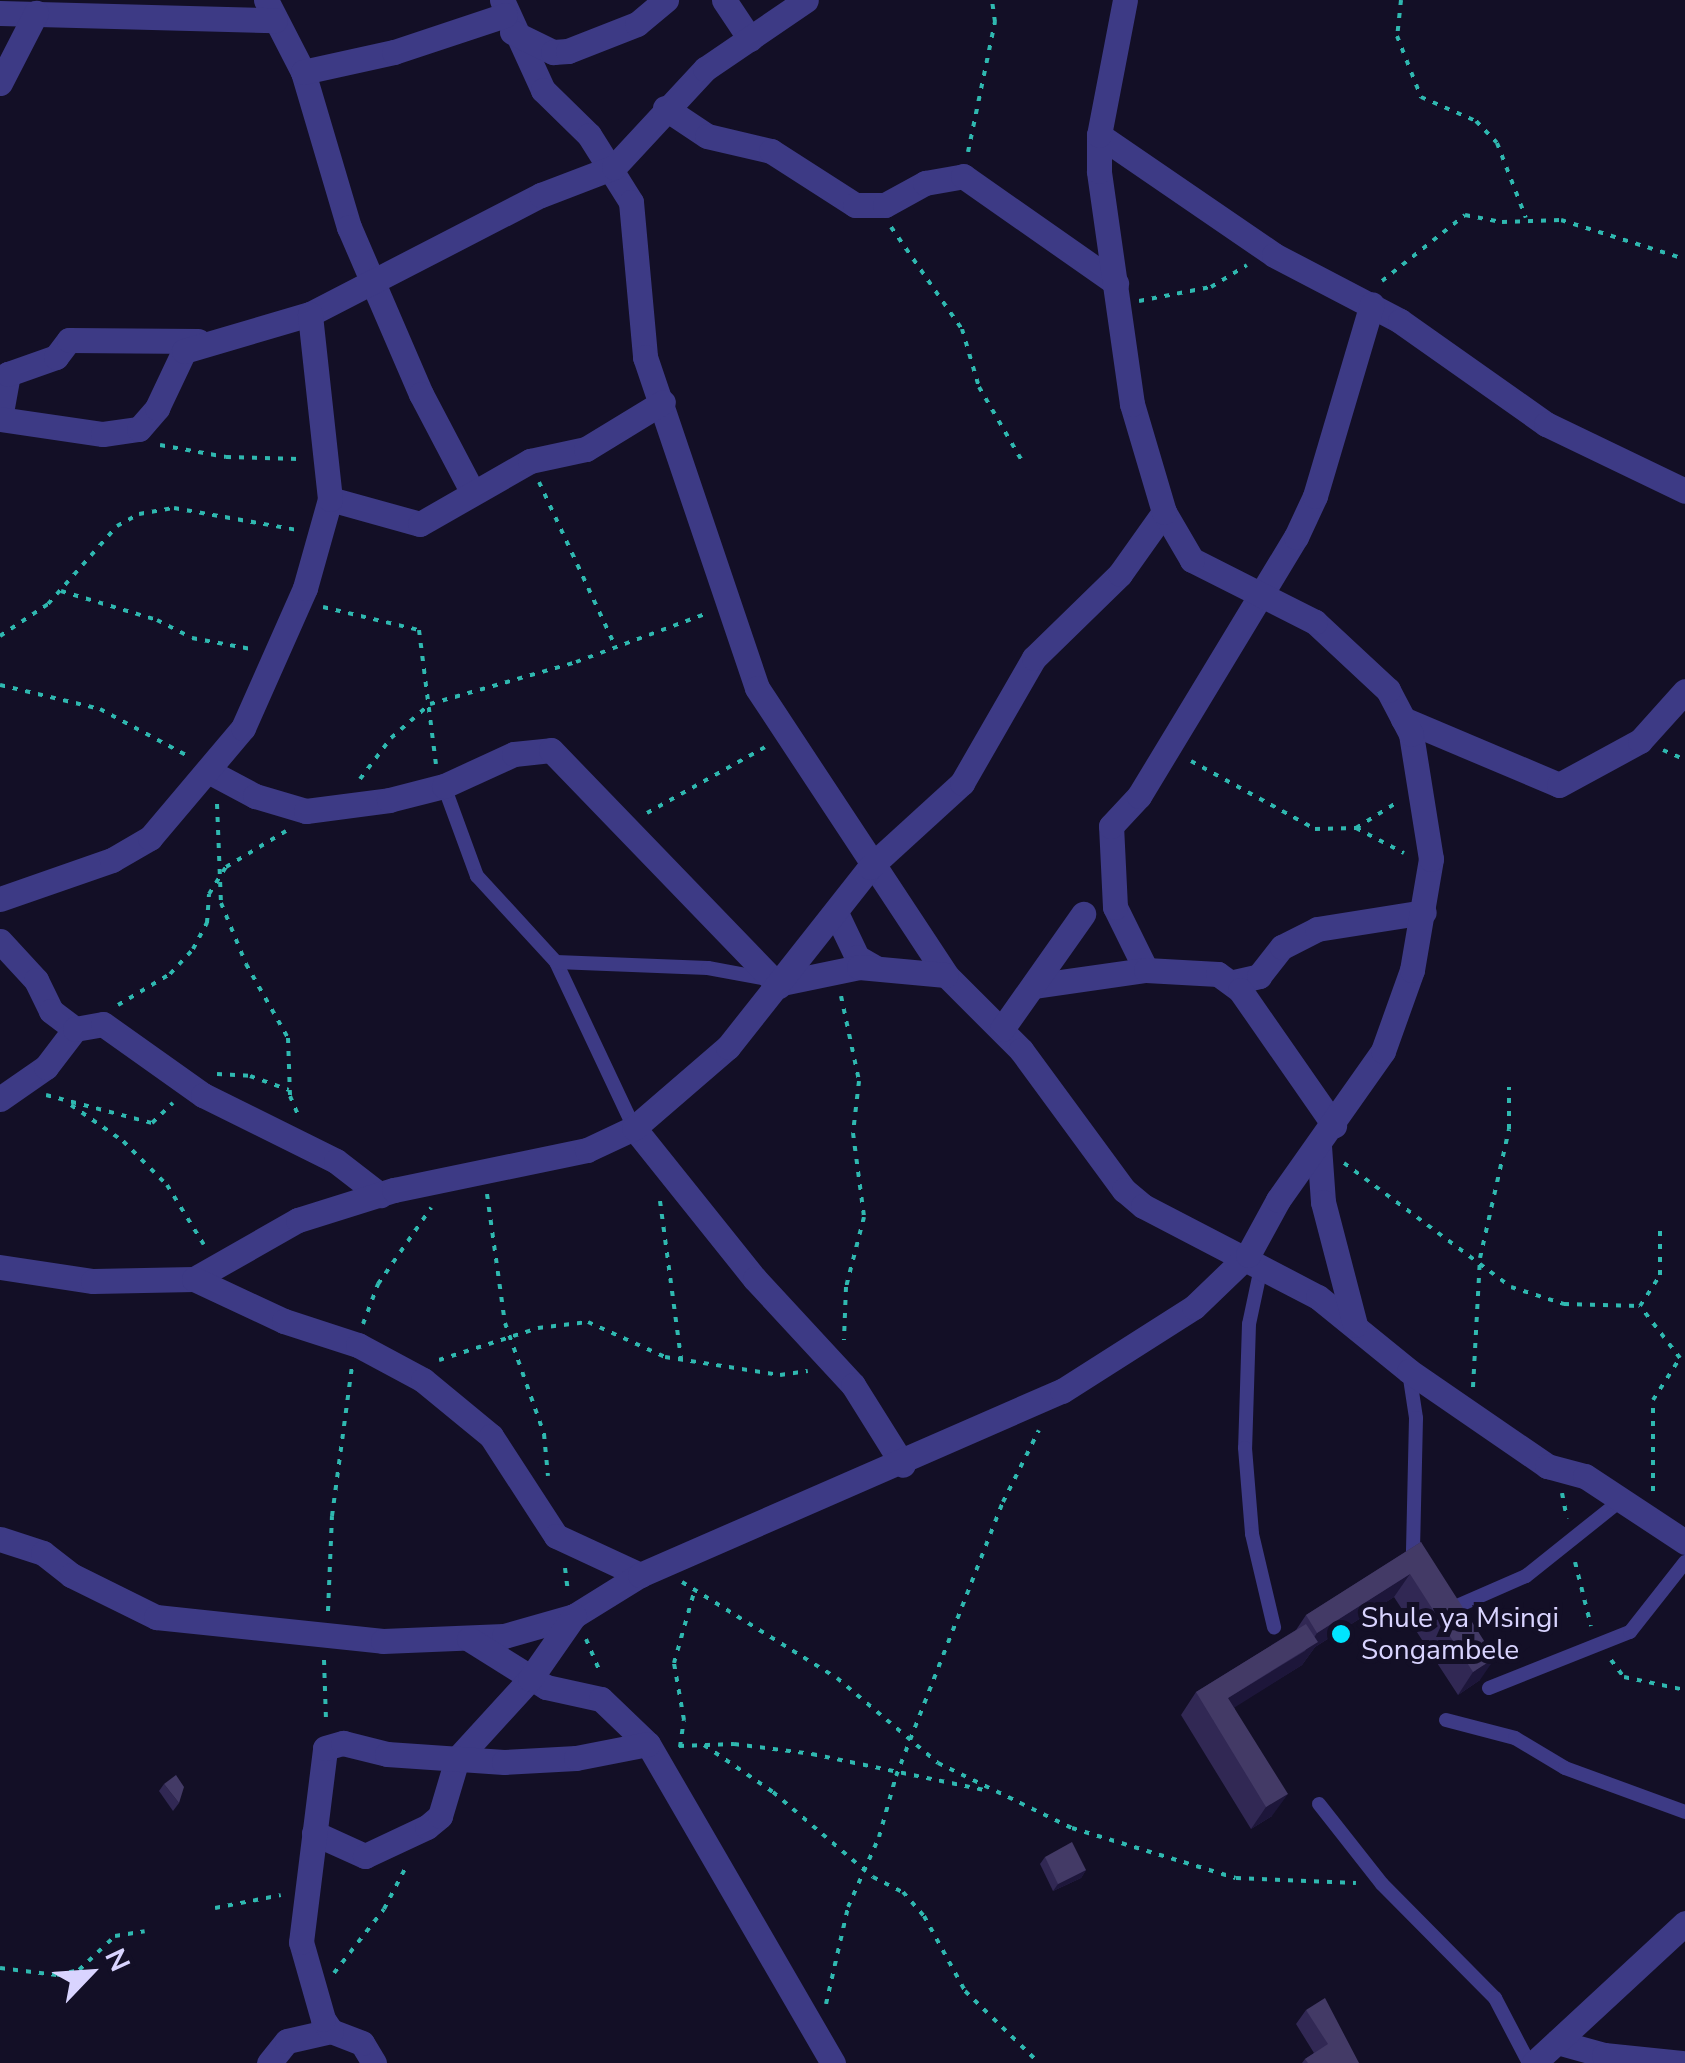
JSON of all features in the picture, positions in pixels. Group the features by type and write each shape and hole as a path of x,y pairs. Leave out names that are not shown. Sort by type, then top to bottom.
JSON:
{"street":[{"path":"506,16 554,52 568,51 636,24 666,0"},
{"path":"724,0 750,39"},
{"path":"203,341 176,362 150,418 126,434 0,418 8,374 56,357 74,338 203,341 310,314 374,279 614,167 705,68 806,0"},
{"path":"0,1539 43,1553 72,1575 156,1616 326,1635 468,1639 575,1615 648,1571 904,1465 1062,1391 1194,1307 1255,1259 1278,1200 1325,1138 1394,1024 1424,912 1430,867 1422,782 1403,719 1388,690 1349,651 1263,590 1192,560 1164,512 1132,404 1099,135 1125,0"},
{"path":"0,13 271,10 303,72 349,227 421,394 472,491"},
{"path":"0,83 36,13"},
{"path":"303,72 394,52 506,16"},
{"path":"506,16 544,90 614,167 631,202 645,357 757,688 870,867 946,975 1002,1030 1085,1129 1124,1190 1210,1243 1255,1259 1355,1325 1408,1371 1558,1469 1586,1476 1678,1536"},
{"path":"665,108 707,136 770,151 836,196 875,205 925,183 964,176 1118,295"},
{"path":"1099,135 1266,250 1372,304 1546,424 1685,491"},
{"path":"1146,970 1115,907 1108,838 1263,590 1315,496 1372,304"},
{"path":"0,899 112,860 150,838 211,771 243,728 298,602 330,499 310,314"},
{"path":"330,499 420,524 530,461 586,449 662,402"},
{"path":"0,1268 93,1281 194,1278 298,1220 380,1194 451,1182 587,1150 634,1128 715,1060 870,867 962,783 1034,658 1120,574 1164,512"},
{"path":"1403,719 1559,785 1640,741 1685,692"},
{"path":"211,771 279,804 339,808 441,786 514,754 551,750 778,983"},
{"path":"1234,982 1260,976 1282,947 1317,930 1424,912"},
{"path":"836,913 857,957 876,968"},
{"path":"1002,1030 1082,914"},
{"path":"0,941 36,980 51,1011 81,1026 116,1030 192,1086 336,1161 380,1194"},
{"path":"778,983 842,969 946,975"},
{"path":"1032,986 1146,970 1218,974 1234,982 1325,1138 1323,1202 1355,1325"},
{"path":"0,1098 46,1068 81,1026"},
{"path":"634,1128 842,1374 904,1465"},
{"path":"194,1278 284,1321 358,1345 406,1370 491,1436 563,1542 648,1571"},
{"path":"314,1833 365,1856 398,1843 440,1816 456,1759 530,1679 575,1615"},
{"path":"468,1639 530,1679 601,1699 648,1744 834,2063"},
{"path":"332,2031 314,1994 301,1942 320,1754 342,1743 456,1759 558,1760 648,1744"},
{"path":"1542,2057 1685,1924"},
{"path":"269,2063 287,2041 332,2031 362,2043 374,2063"},
{"path":"1542,2057 1604,2055 1682,2063"}],"lane":[{"path":"441,786 484,888 556,962 634,1128"},
{"path":"556,962 708,968 778,983"},
{"path":"1255,1259 1246,1448 1252,1534 1274,1627"},
{"path":"1408,1371 1416,1418 1414,1555"},
{"path":"1455,1607 1526,1576 1620,1501"},
{"path":"1489,1688 1603,1647 1644,1620 1685,1562"},
{"path":"1446,1720 1515,1738 1565,1768 1685,1812"},
{"path":"1320,1804 1382,1884 1495,1998 1542,2057"}],"path":[{"path":"964,176 994,22 992,0"},
{"path":"1401,0 1397,36 1422,96 1476,121 1497,144 1526,218"},
{"path":"875,205 962,330 979,387 1022,460"},
{"path":"1372,304 1383,277 1465,214 1589,226 1685,259"},
{"path":"1118,295 1212,288 1266,250"},
{"path":"126,434 190,451 290,457 328,468"},
{"path":"530,461 616,646"},
{"path":"0,636 61,591 125,520 163,507 284,526 320,541"},
{"path":"61,591 157,620 192,638 276,654"},
{"path":"298,602 418,629 441,786"},
{"path":"339,808 391,738 430,704 616,646 731,605"},
{"path":"0,685 100,709 211,771 222,832 218,876 204,931 180,964 81,1026"},
{"path":"626,825 737,759 789,743"},
{"path":"1166,748 1304,826 1356,828 1430,867"},
{"path":"1356,828 1422,782"},
{"path":"218,876 244,851 294,828"},
{"path":"218,876 227,922 288,1038 289,1090 299,1117"},
{"path":"406,1370 513,1338 588,1322 631,1345 681,1359 780,1376 842,1374 846,1287 864,1217 853,1134 859,1081 843,1015 842,969"},
{"path":"71,1105 152,1123 192,1086 218,1074 289,1090"},
{"path":"23,1084 71,1105 124,1141 167,1185 217,1266"},
{"path":"1471,1412 1480,1258 1510,1129 1508,1087"},
{"path":"1325,1138 1480,1258 1495,1275 1535,1297 1640,1306 1680,1358 1653,1400 1648,1434 1649,1478 1678,1536"},
{"path":"650,1149 681,1359"},
{"path":"481,1175 505,1323 544,1434 549,1488"},
{"path":"320,1754 332,1516 358,1345 378,1284 451,1182"},
{"path":"1640,1306 1660,1276 1660,1229"},
{"path":"820,2037 848,1907 866,1871 896,1776 1016,1472 1062,1391"},
{"path":"1558,1469 1589,1623 1624,1678 1685,1690"},
{"path":"563,1542 566,1589 602,1676"},
{"path":"648,1571 695,1589 838,1678 938,1763 1072,1828 1236,1878 1382,1884"},
{"path":"680,1746 684,1720 674,1663 695,1589"},
{"path":"648,1744 812,1754 896,1776 989,1790"},
{"path":"704,1745 866,1871 914,1902 964,1991 1039,2063"},
{"path":"314,1994 384,1909 409,1862"},
{"path":"215,1908 304,1887"},
{"path":"0,1968 56,1975 80,1970 115,1936 145,1931"}],"building":[{"path":"1421,1542 1495,1658 1473,1672 1410,1574 1317,1633 1306,1615"},
{"path":"1306,1624 1318,1642 1228,1698 1288,1794 1266,1807 1196,1692"},
{"path":"176,1775 184,1787 179,1803 164,1784"},
{"path":"1072,1842 1086,1870 1058,1884 1045,1857"},
{"path":"1325,1998 1359,2063 1308,2063 1305,2059 1328,2044 1306,2010"}],"place":[{"name":"Shule ya Msingi Songambele","path":"1341,1634"}]}
